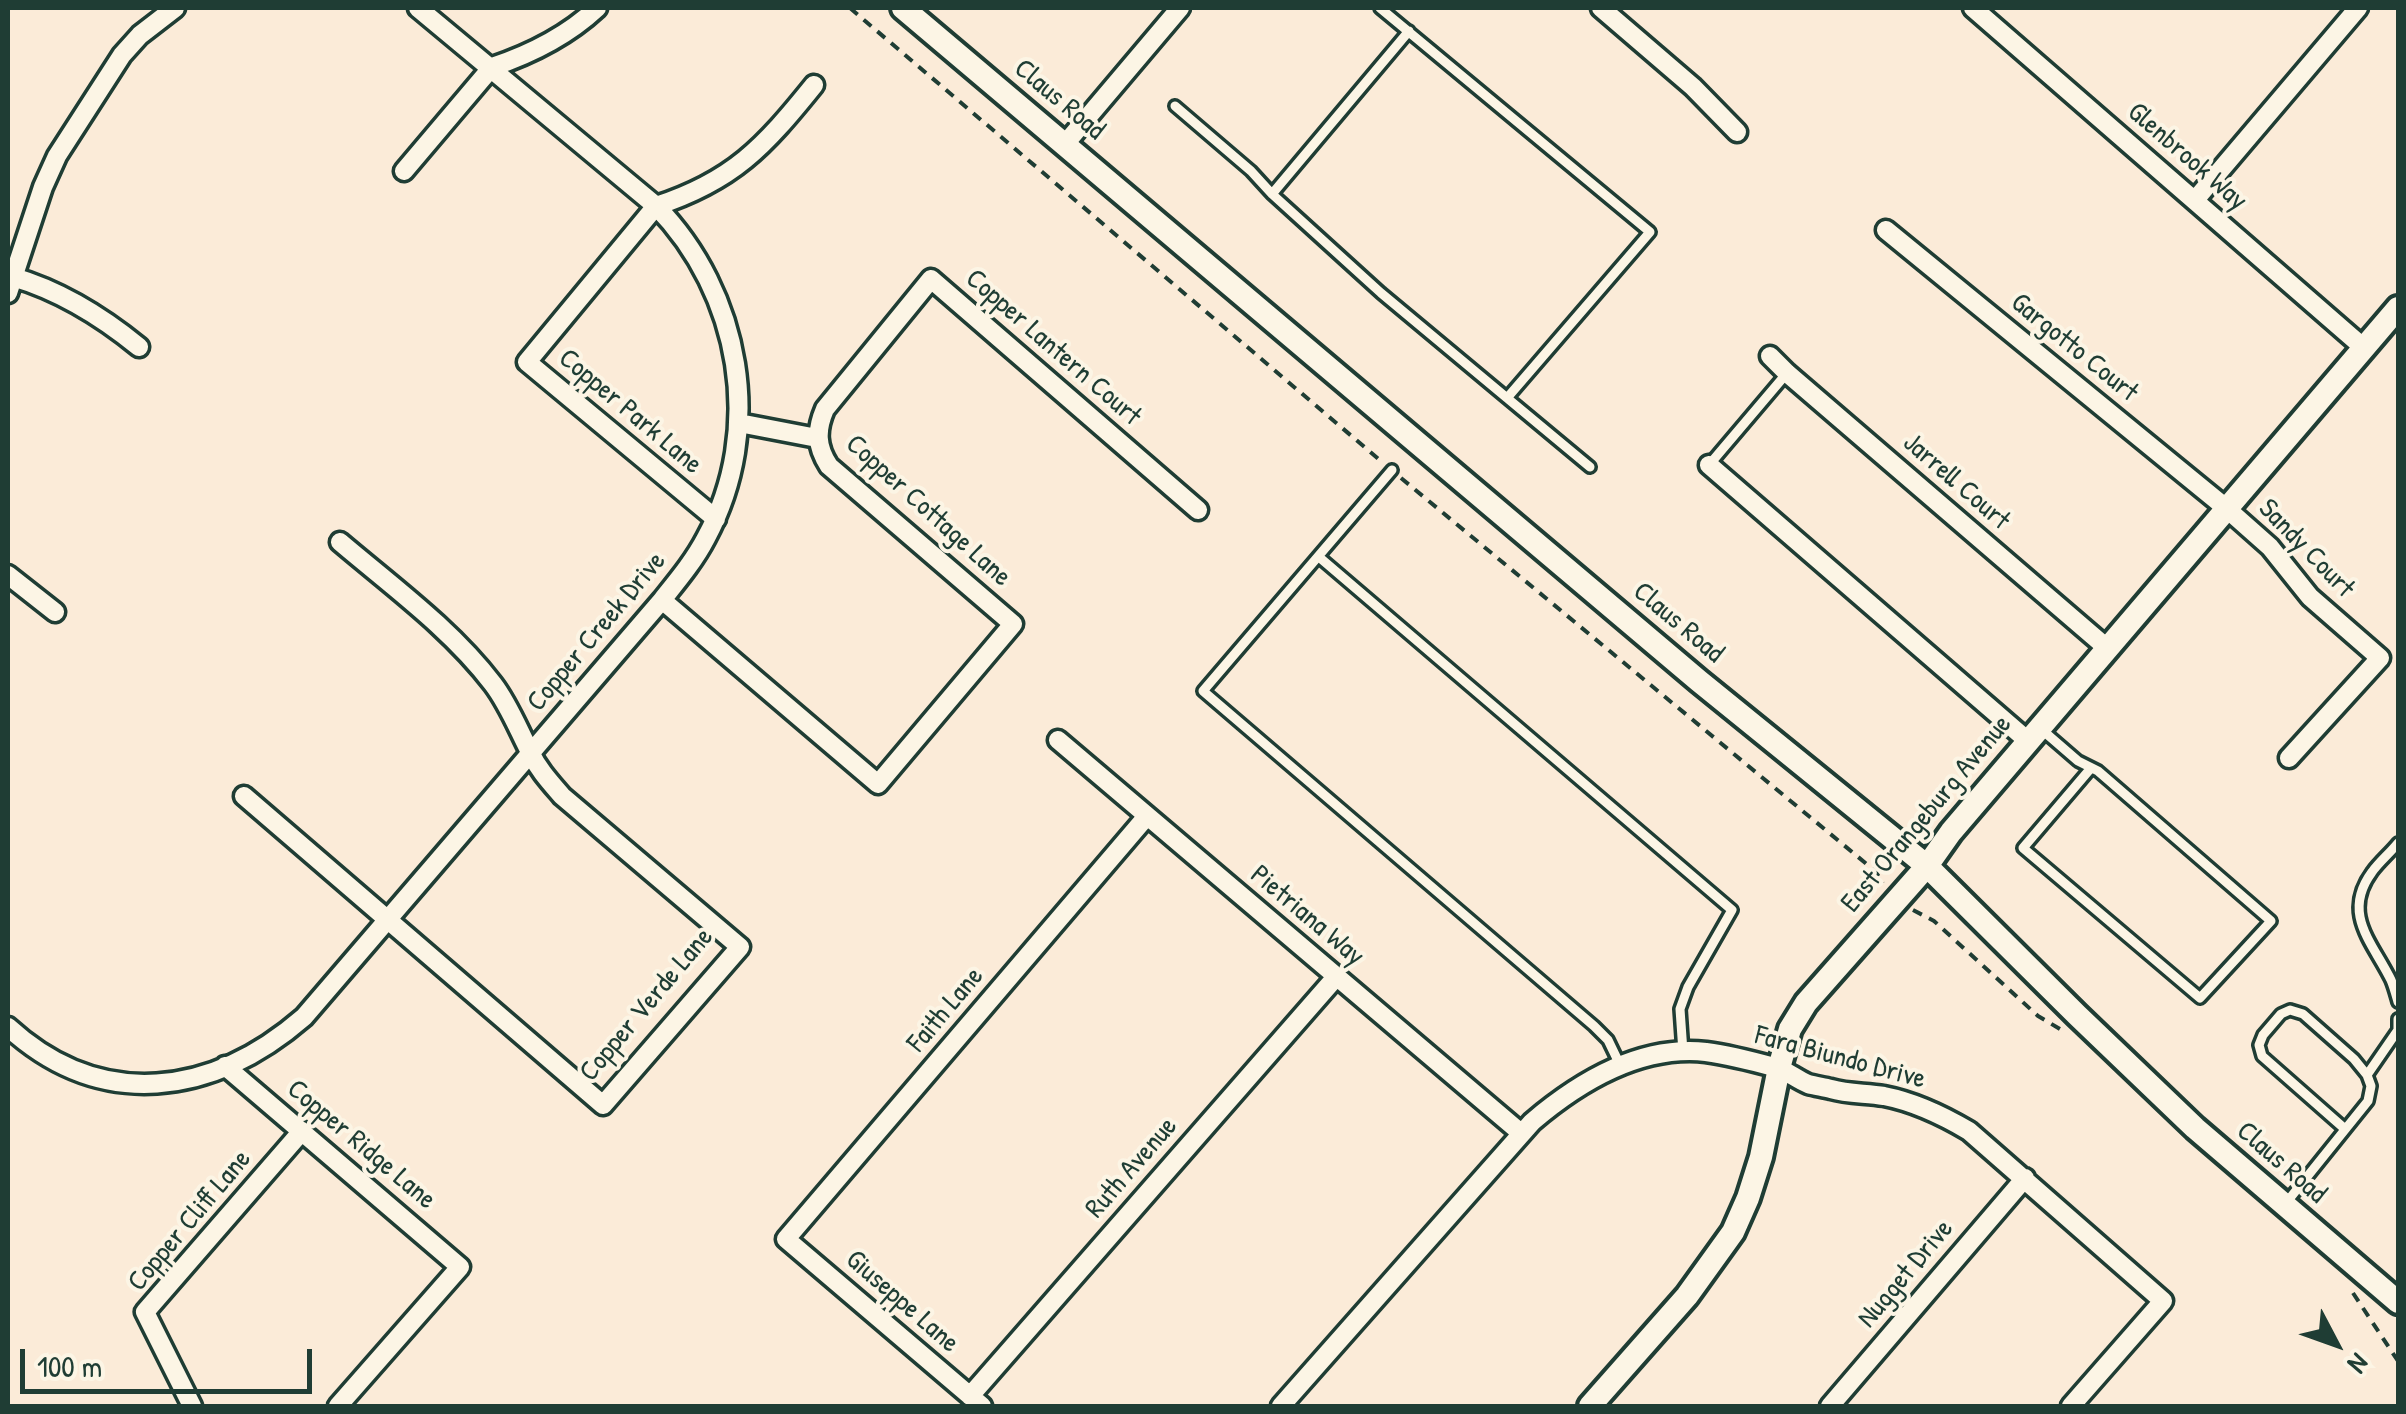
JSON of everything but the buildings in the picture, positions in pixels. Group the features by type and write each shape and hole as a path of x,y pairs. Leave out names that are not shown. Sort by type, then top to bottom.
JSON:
{"main road":[{"name":"Claus Road","path":"903,8 1699,681 1926,866 2195,1128 2398,1302"},
{"name":"East Orangeburg Avenue","path":"1590,1406 1687,1296 1733,1232 1761,1157 1790,1029 1806,1003 2398,308"}],"street":[{"path":"139,347 80,304 30,282 10,285 56,156 122,55 140,35 175,8"},
{"name":"Copper Creek Drive","path":"8,1027 57,1064 108,1081 138,1084 194,1078 256,1053 281,1037 304,1017 662,600 688,567 716,519 728,483 738,423 739,385 726,318 711,282 688,244 656,206 418,8"},
{"path":"404,171 492,67 544,46 597,8"},
{"path":"1065,144 1180,8"},
{"path":"1601,8 1693,87 1738,132"},
{"name":"Glenbrook Way","path":"1973,8 2364,348"},
{"path":"2194,200 2358,8"},
{"path":"656,206 722,177 750,157 814,85"},
{"name":"Copper Park Lane","path":"656,206 527,362 716,519"},
{"name":"Gargotto Court","path":"1886,230 2226,508"},
{"name":"Copper Lantern Court","path":"817,438 825,410 931,279 1198,510"},
{"name":"Jarrell Court","path":"1770,356 2107,648"},
{"name":"Copper Cottage Lane","path":"662,600 878,784 1013,624 829,466 817,438 738,423"},
{"path":"1710,465 2034,734"},
{"name":"Sandy Court","path":"2226,508 2270,547 2310,597 2380,658 2289,758"},
{"path":"340,542 458,643 478,665 515,720 530,753"},
{"path":"8,575 55,612"},
{"name":"Pietriana Way","path":"1058,740 1521,1133"},
{"name":"Copper Verde Lane","path":"388,920 603,1105 715,976 740,946 562,796 530,753"},
{"path":"244,796 388,920"},
{"name":"Faith Lane","path":"786,1239 1147,816"},
{"name":"Ruth Avenue","path":"976,1401 1336,977"},
{"name":"Fara Biundo Drive","path":"1281,1406 1521,1133 1558,1100 1640,1058 1683,1052 1706,1052 1779,1068 1808,1083 1913,1103 1944,1116 1969,1131 2163,1301 2072,1406"},
{"name":"Copper Ridge Lane","path":"225,1066 460,1266 338,1406"},
{"name":"Copper Cliff Lane","path":"192,1406 145,1312 302,1131"},
{"name":"Nugget Drive","path":"1830,1406 2024,1178"},
{"name":"Giuseppe Lane","path":"786,1239 976,1401"}],"lane":[{"path":"1380,8 1650,232 1507,398"},
{"path":"1272,194 1409,32"},
{"path":"1175,106 1381,293 1590,467"},
{"path":"1710,465 1787,373"},
{"path":"1392,470 1203,691 1594,1026 1608,1040 1621,1066"},
{"path":"1319,557 1732,910 1688,987 1680,1009 1683,1052"},
{"path":"2034,734 2098,771 2271,920 2200,998 2024,848 2091,768"},
{"path":"2398,844 2361,890 2359,918 2370,946 2392,981 2398,1002"},
{"path":"2285,1205 2346,1129 2368,1101 2371,1086 2354,1059 2303,1014 2290,1010 2281,1014 2263,1035 2259,1045 2262,1056 2346,1129"},
{"path":"2367,1075 2398,1030 2398,1019"}],"path":[{"path":"850,8 1392,470 1875,871 1919,915 1934,921 2038,1016 2068,1036"},
{"path":"2350,1289 2398,1361"}]}
